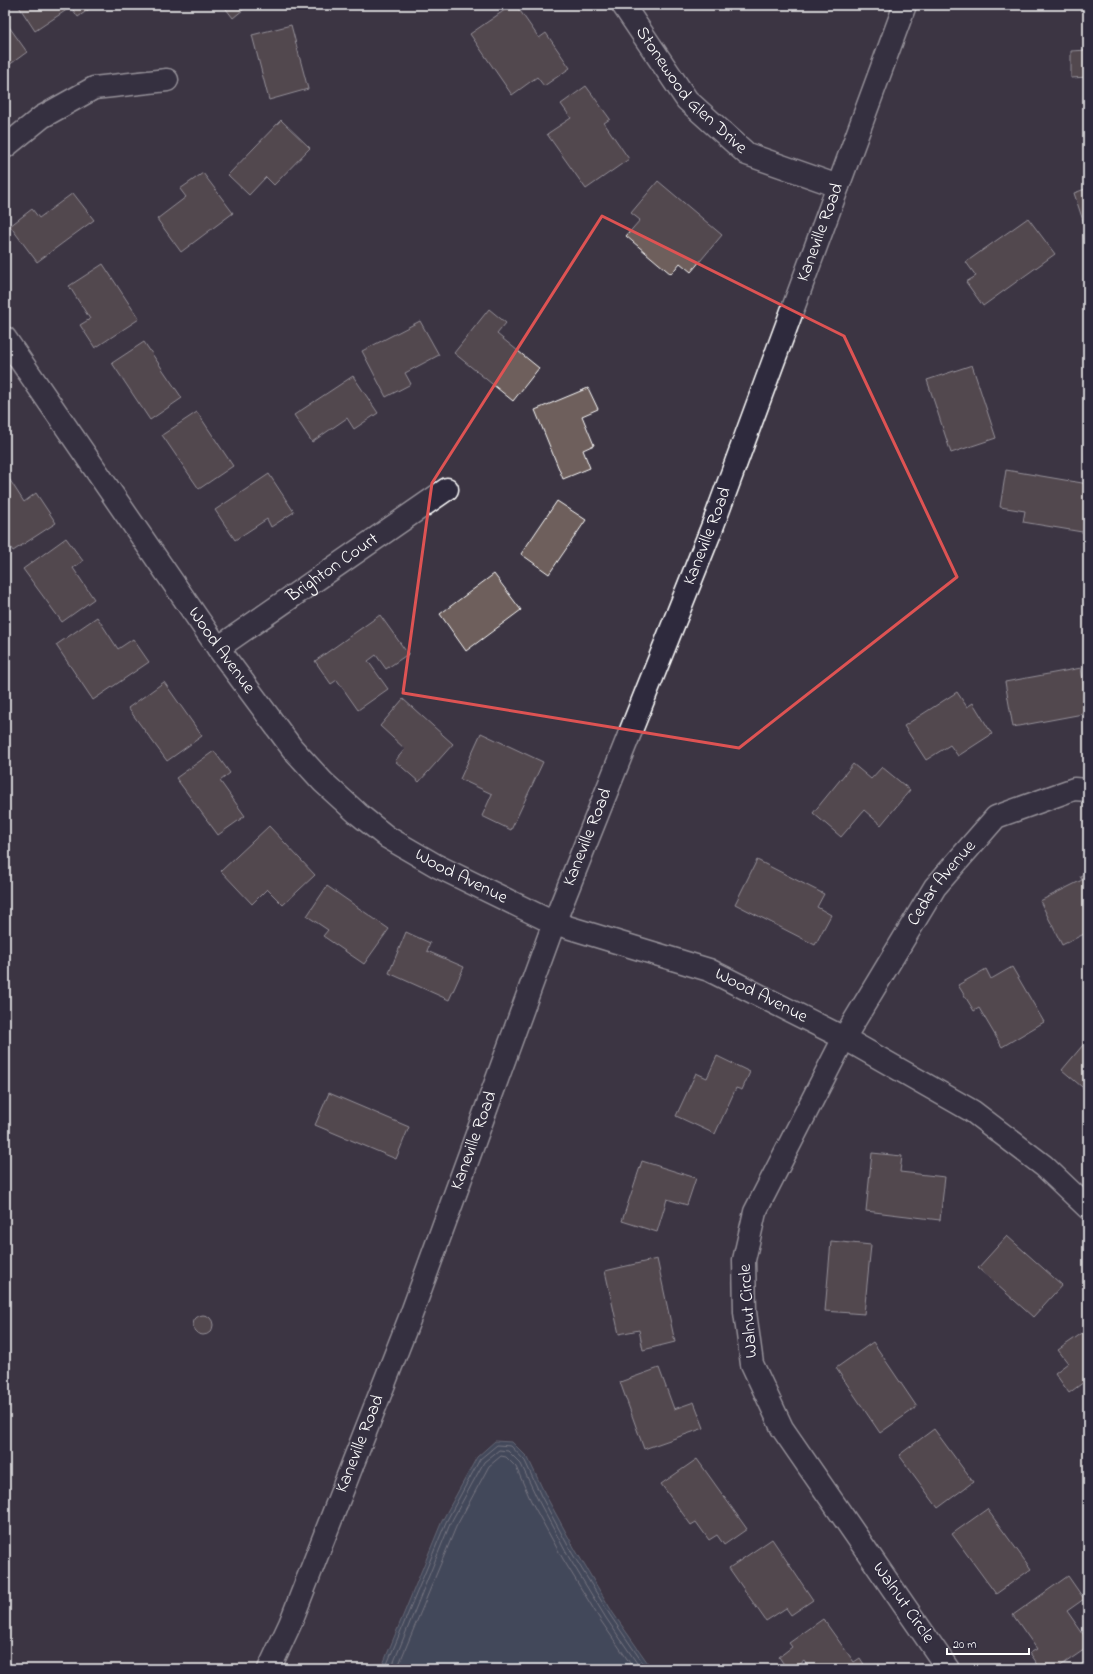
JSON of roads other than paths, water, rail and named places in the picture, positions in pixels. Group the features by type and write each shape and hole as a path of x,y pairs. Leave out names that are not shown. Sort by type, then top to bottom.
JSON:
{"street":[{"name":"Stonewood Glen Drive","path":"623,5 687,100 747,154 838,186"},
{"name":"Kaneville Road","path":"269,1669 290,1624 411,1315 554,924 713,525 905,5"},
{"path":"5,147 42,117 94,88 167,80"},
{"name":"Wood Avenue","path":"5,338 218,648 292,748 323,782 357,813 387,837 437,866 554,924 709,970 844,1038 972,1110 1044,1166 1088,1208"},
{"name":"Brighton Court","path":"218,648 447,489"},
{"name":"Cedar Avenue","path":"844,1038 935,887 996,817 1074,789 1088,790"},
{"name":"Walnut Circle","path":"844,1038 755,1212 744,1260 745,1312 752,1364 782,1428 948,1669"}],"water":[{"path":"495,1441 512,1442 528,1458 545,1494 576,1551 613,1613 652,1669 381,1669 442,1521 477,1457"}]}
